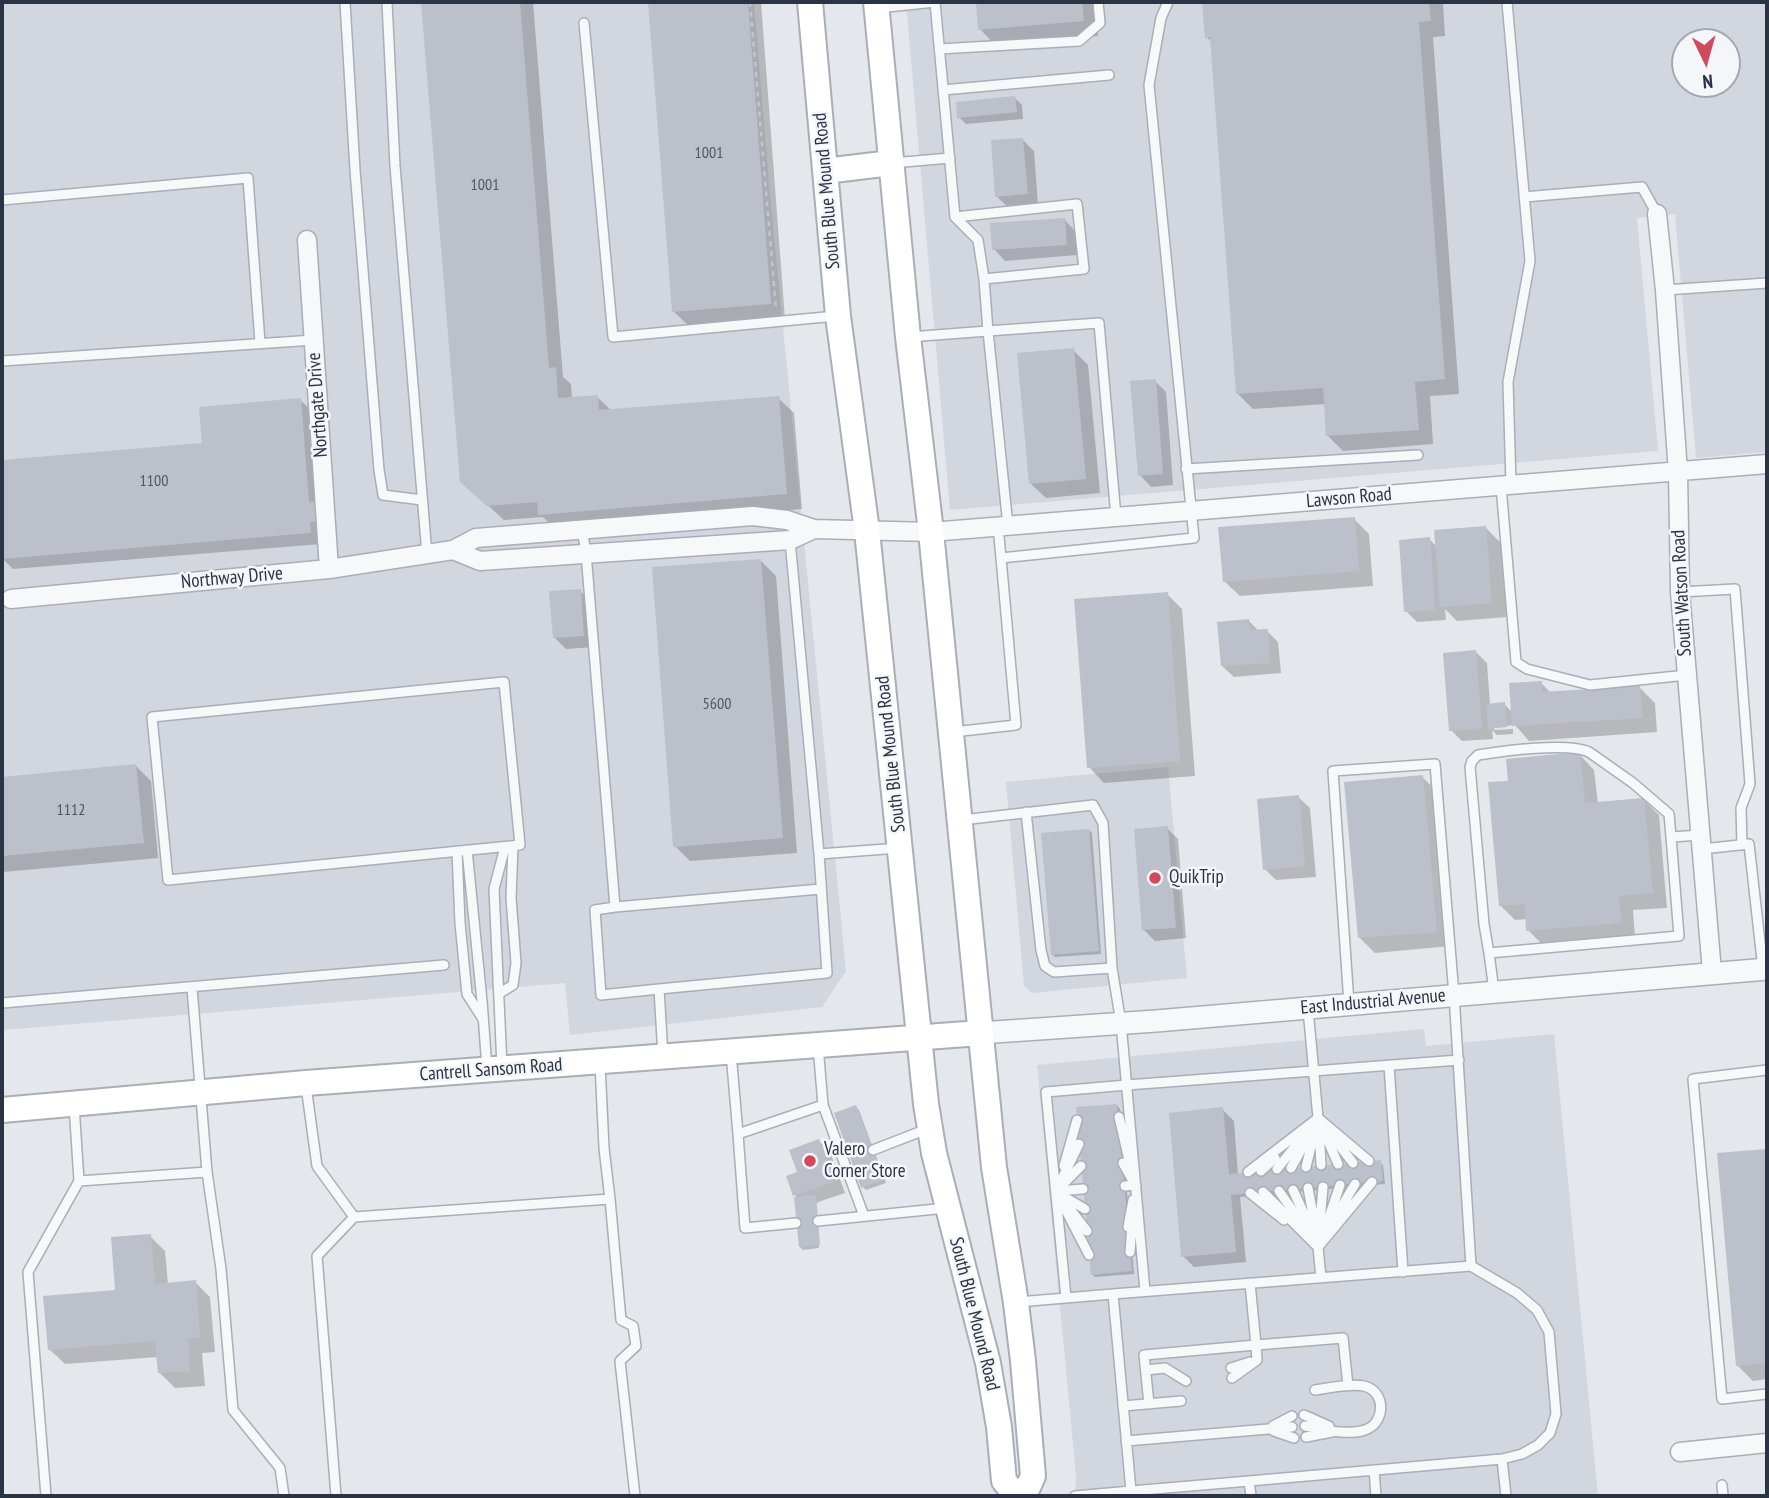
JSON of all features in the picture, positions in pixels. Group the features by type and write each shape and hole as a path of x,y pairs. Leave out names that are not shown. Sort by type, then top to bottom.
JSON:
{"main road":[{"name":"South Blue Mound Road","path":"810,2 838,316 867,531 929,1128 993,1385 1004,1481 1017,1496"},
{"name":"South Blue Mound Road","path":"876,5 908,337 960,820 979,1032 994,1167 1023,1361 1033,1476 1024,1496"},
{"path":"825,171 891,163"},
{"name":"Cantrell Sansom Road","path":"2,1110 306,1083 979,1032"}],"street":[{"name":"South Watson Road","path":"1657,215 1678,472 1680,592 1712,972"},
{"name":"Northgate Drive","path":"307,240 329,569"},
{"name":"Lawson Road","path":"931,532 1767,464"},
{"name":"Northway Drive","path":"10,599 329,569 453,550 476,538 753,516 787,520 814,529 931,532"},
{"name":"Northway Drive","path":"453,550 480,561 790,540 814,529"},
{"name":"East Industrial Avenue","path":"979,1032 1156,1021 1765,969"},
{"path":"1681,1452 1767,1443"}],"lane":[{"path":"345,2 355,170 379,470 383,495 422,500"},
{"path":"387,2 395,166 426,555"},
{"path":"876,5 935,2 955,217 978,240 984,279 1003,526 1001,558 1016,725 951,733"},
{"path":"939,49 1079,41 1100,23 1098,2"},
{"path":"1001,558 1194,538 1149,85 1161,18 1168,2"},
{"path":"1507,2 1530,261 1508,382 1506,485 1516,662 1527,669 1590,685 1687,675"},
{"path":"584,23 613,337 838,316"},
{"path":"943,90 1110,75"},
{"path":"891,163 950,158"},
{"path":"2,200 248,178 260,343"},
{"path":"1524,197 1642,187 1657,215"},
{"path":"955,217 1077,204 1084,269 984,279"},
{"path":"1665,290 1767,283"},
{"path":"908,337 1099,323 1116,517"},
{"path":"2,361 314,340"},
{"path":"1186,469 1418,455"},
{"path":"582,529 615,907"},
{"path":"790,540 819,854 827,973 601,995 595,910 821,889"},
{"path":"1680,592 1735,589 1750,784 1741,808 1742,845"},
{"path":"504,682 520,845 462,851 168,880 152,716 504,682"},
{"path":"1489,953 1679,936 1670,814 1633,783 1582,748 1550,748 1478,755 1472,761 1470,767 1484,924 1494,991"},
{"path":"1349,1004 1333,771 1435,764 1459,1060 1471,1266"},
{"path":"960,820 1093,805 1103,823 1112,968 1121,1023 1145,1291"},
{"path":"1026,812 1045,966 1054,972 1112,968"},
{"path":"1671,837 1701,842 1749,844 1765,969"},
{"path":"500,993 513,985 516,963 509,846"},
{"path":"495,1069 500,993 494,889 509,846"},
{"path":"819,854 901,848"},
{"path":"462,851 484,1020 495,1069"},
{"path":"462,851 460,923 467,994 484,1020"},
{"path":"2,1003 444,965"},
{"path":"192,988 207,1172 221,1269 233,1410 280,1468 284,1496"},
{"path":"659,989 663,1056"},
{"path":"1308,1007 1321,1165"},
{"path":"818,1044 823,1105 847,1160 864,1216"},
{"path":"730,1051 745,1228 796,1223"},
{"path":"1066,1298 1046,1092 1459,1060"},
{"path":"600,1062 604,1148 621,1320 634,1326 636,1346 620,1361 635,1496"},
{"path":"1389,1065 1403,1272"},
{"path":"1767,1070 1693,1079 1722,1399 1767,1394"},
{"path":"306,1083 317,1166 354,1217"},
{"path":"46,1496 28,1272 79,1181 74,1102"},
{"path":"738,1134 823,1105"},
{"path":"1119,1117 1136,1185 1130,1252"},
{"path":"1318,1118 1369,1161"},
{"path":"1318,1118 1353,1163"},
{"path":"1318,1118 1338,1164"},
{"path":"1307,1167 1318,1118"},
{"path":"1291,1168 1318,1118"},
{"path":"1276,1169 1318,1118"},
{"path":"1261,1171 1318,1118"},
{"path":"1248,1172 1318,1118"},
{"path":"1077,1120 1056,1191 1089,1255"},
{"path":"873,1150 929,1128"},
{"path":"1121,1141 1136,1185 1128,1227"},
{"path":"1056,1191 1079,1144"},
{"path":"1123,1163 1136,1185"},
{"path":"1056,1191 1081,1166"},
{"path":"79,1181 207,1172"},
{"path":"1318,1247 1372,1182"},
{"path":"1318,1247 1355,1184"},
{"path":"1125,1186 1136,1185"},
{"path":"1126,1205 1136,1185"},
{"path":"1318,1247 1340,1185"},
{"path":"1318,1247 1323,1187"},
{"path":"1308,1188 1321,1278"},
{"path":"1056,1191 1083,1189"},
{"path":"1293,1189 1318,1247"},
{"path":"1056,1191 1085,1209"},
{"path":"1056,1191 1087,1231"},
{"path":"1279,1191 1318,1247"},
{"path":"1263,1192 1318,1247"},
{"path":"1250,1193 1318,1247"},
{"path":"336,1496 317,1256 354,1217 610,1199"},
{"path":"818,1221 948,1208"},
{"path":"1016,1303 1471,1266 1517,1293 1536,1310 1549,1332 1556,1414 1550,1433 1538,1446 1522,1454 1502,1459 1075,1496"},
{"path":"1250,1283 1257,1360"},
{"path":"1113,1294 1130,1491"},
{"path":"1149,1404 1144,1355 1343,1338 1348,1386"},
{"path":"1231,1368 1257,1360"},
{"path":"1232,1378 1257,1360"},
{"path":"1165,1368 1186,1381"},
{"path":"1146,1370 1185,1370"},
{"path":"1305,1426 1354,1432 1366,1430 1377,1423 1381,1411 1379,1397 1372,1388 1361,1385 1315,1390"},
{"path":"1123,1406 1181,1401"},
{"path":"1304,1415 1340,1431"},
{"path":"1269,1429 1292,1416"},
{"path":"1126,1441 1292,1427"},
{"path":"1269,1429 1294,1438"},
{"path":"1306,1437 1340,1431"},
{"path":"1502,1459 1506,1496"},
{"path":"1374,1470 1376,1496"},
{"path":"1250,1481 1251,1496"},
{"path":"1722,1485 1723,1496"}],"path":[{"path":"750,2 778,322"}],"shaded area":[{"path":"2,2 754,2 770,194 846,971 822,1007 570,1035 565,983 2,1030"},
{"path":"906,2 1767,2 1767,452 1696,458 1675,214 1637,218 1658,451 950,510"},
{"path":"1168,767 1187,978 1032,993 1024,986 1006,782"},
{"path":"1424,1029 1426,1046 1554,1034 1598,1496 1075,1496 1076,1475 1037,1065"}],"building":[{"path":"421,2 520,2 549,368 556,367 558,398 598,395 599,410 779,396 787,494 538,515 537,502 487,506 460,482"},
{"path":"648,2 748,2 771,304 672,312"},
{"path":"976,2 1082,2 1084,21 978,30"},
{"path":"1202,2 1429,2 1431,21 1419,22 1445,379 1415,382 1419,430 1326,436 1323,388 1236,394 1210,37 1205,38"},
{"path":"1015,96 1017,112 957,118 956,102"},
{"path":"1023,138 1028,194 995,197 991,140"},
{"path":"1065,218 1067,245 992,250 990,223"},
{"path":"1074,348 1086,479 1029,484 1017,353"},
{"path":"1156,379 1163,474 1138,476 1130,381"},
{"path":"301,398 309,502 318,501 320,521 310,522 311,533 2,559 2,460 202,443 199,407"},
{"path":"1355,517 1359,571 1223,582 1218,527"},
{"path":"1486,526 1492,603 1440,607 1434,530"},
{"path":"1430,537 1435,610 1404,612 1399,540"},
{"path":"761,559 783,838 673,847 652,567"},
{"path":"581,589 584,636 553,638 549,591"},
{"path":"1168,592 1180,761 1087,768 1074,599"},
{"path":"1249,619 1250,630 1268,629 1270,663 1221,666 1217,622"},
{"path":"1476,650 1482,728 1449,731 1443,653"},
{"path":"1542,681 1542,692 1640,686 1643,718 1512,726 1509,683"},
{"path":"1505,702 1507,727 1488,729 1486,704"},
{"path":"1580,752 1585,803 1644,798 1653,893 1619,896 1621,923 1526,931 1525,904 1499,906 1488,782 1508,781 1506,759"},
{"path":"136,764 144,843 2,856 2,777"},
{"path":"1423,775 1437,932 1358,938 1344,782"},
{"path":"1299,795 1305,866 1263,870 1257,799"},
{"name":"QuikTrip","path":"1168,826 1176,928 1142,930 1134,829"},
{"path":"1089,829 1099,951 1051,955 1041,833"},
{"path":"1117,1104 1132,1271 1091,1275 1076,1107"},
{"path":"856,1105 884,1180 861,1188 834,1113"},
{"path":"1223,1107 1229,1174 1381,1160 1383,1181 1231,1195 1236,1252 1181,1257 1169,1113"},
{"name":"Valero Corner Store","path":"819,1139 834,1182 793,1196 786,1176 797,1172 789,1150"},
{"path":"1767,1149 1767,1363 1736,1366 1717,1153"},
{"path":"816,1195 820,1245 799,1247 794,1197"},
{"path":"151,1234 155,1284 196,1280 200,1337 188,1339 190,1371 158,1373 155,1341 48,1350 43,1296 115,1290 111,1237"}],"place":[{"name":"QuikTrip","path":"1155,878"},
{"name":"Valero Corner Store","path":"810,1161"}]}
